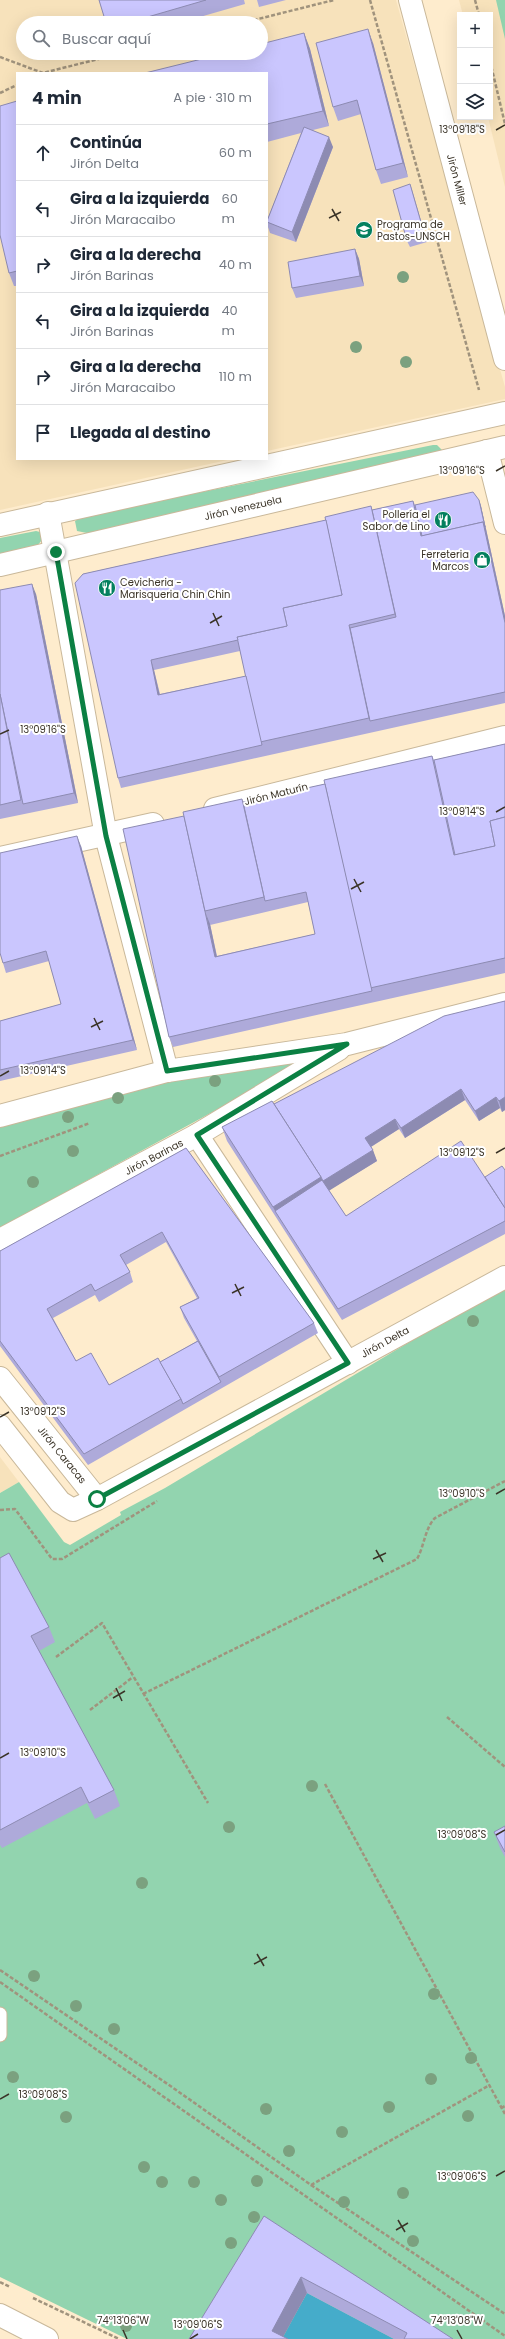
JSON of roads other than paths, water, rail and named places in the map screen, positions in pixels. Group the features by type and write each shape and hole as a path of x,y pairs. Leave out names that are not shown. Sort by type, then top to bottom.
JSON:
{"street":[{"name":"Jirón Miller","path":"410,0 505,359"},
{"path":"0,525 48,513 505,413"},
{"path":"496,449 505,522"},
{"name":"Jirón Venezuela","path":"0,564 496,449"},
{"path":"48,513 106,836 167,1071"},
{"name":"Jirón Maturín","path":"198,813 505,737"},
{"path":"0,858 106,836 175,819"},
{"name":"Jirón Barinas","path":"0,1116 167,1071 347,1044 505,1004"},
{"name":"Jirón Barinas","path":"0,1240 197,1135 347,1044"},
{"path":"197,1135 348,1363"},
{"name":"Jirón Delta","path":"97,1499 505,1277"},
{"name":"Jirón Caracas","path":"0,1378 97,1499"},
{"path":"0,1426 60,1502 73,1510 97,1499"},
{"path":"0,2315 47,2339"}],"lane":[{"path":"0,2014 0,2035"}],"water":[{"path":"307,2293 394,2339 282,2339"}],"place":[{"name":"Programa de Pastos-UNSCH","path":"364,230"},
{"name":"Pollería el Sabor de Lino","path":"443,520"},
{"name":"Ferreteria Marcos","path":"482,560"},
{"name":"Cevicheria - Marisqueria Chin Chin","path":"107,588"}]}
